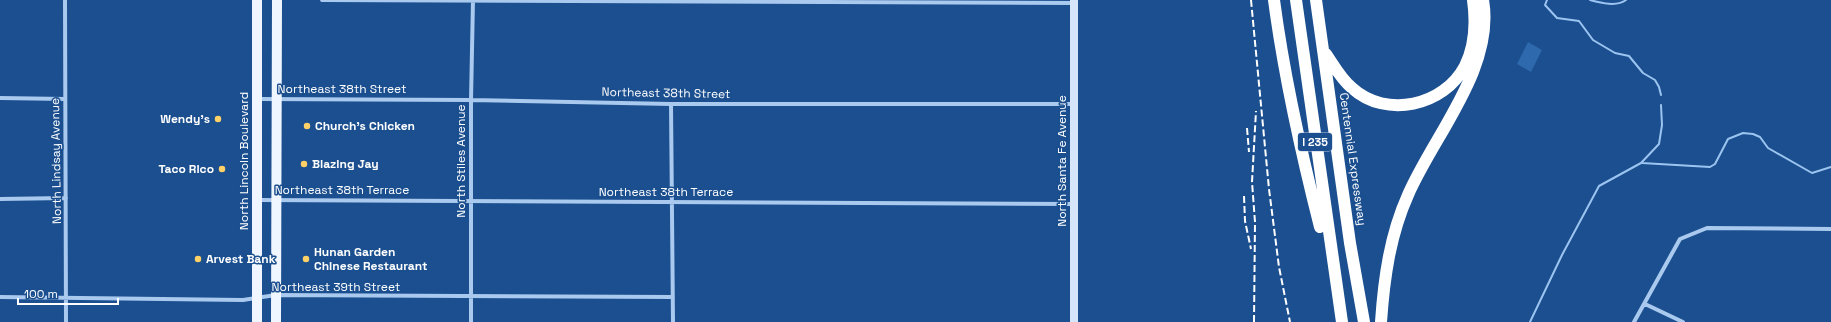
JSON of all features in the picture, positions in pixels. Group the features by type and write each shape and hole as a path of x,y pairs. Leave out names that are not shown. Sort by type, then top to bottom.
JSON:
{"highway":[{"path":"1274,0 1282,51 1306,173 1335,284"},
{"name":"I 235","path":"1296,0 1335,284 1342,322"},
{"name":"Centennial Expressway","path":"1316,0 1350,243 1364,322"},
{"path":"1324,50 1341,77 1352,88 1370,100 1400,106 1424,101 1451,85 1465,66 1474,29 1473,0"},
{"path":"1381,322 1385,275 1396,228 1414,181 1468,83 1480,56 1485,26 1483,0"}],"main road":[{"name":"North Lincoln Boulevard","path":"257,0 257,322"},
{"path":"276,322 277,0"},
{"name":"North Santa Fe Avenue","path":"1074,1 1074,322"}],"street":[{"name":"North Lindsay Avenue","path":"65,0 66,322"},
{"path":"322,0 1074,1"},
{"name":"North Stiles Avenue","path":"471,322 471,100 473,0"},
{"path":"0,98 65,99"},
{"name":"Northeast 38th Street","path":"257,99 471,100 671,104 1074,104"},
{"path":"671,104 673,322"},
{"path":"0,199 66,198"},
{"name":"Northeast 38th Terrace","path":"257,200 1074,204"},
{"path":"1634,322 1680,239 1707,228 1831,229"},
{"name":"Northeast 39th Street","path":"0,297 257,299 276,295 673,297"},
{"path":"1645,304 1683,322"}],"shaded area":[{"path":"1528,42 1542,50 1531,72 1517,64"}],"waterway":[{"path":"1547,0 1545,5 1557,18 1579,21 1593,40 1615,53 1629,56 1643,73 1655,80 1661,95"},
{"path":"1590,0 1614,4 1626,0"},
{"path":"1530,322 1562,255 1599,186 1641,163 1659,144 1662,125 1661,105"},
{"path":"1642,163 1710,167 1715,164 1728,139 1743,133 1753,134 1760,137 1768,148 1812,173 1831,167"}],"railway":[{"path":"1251,0 1269,189 1279,267 1290,322"},
{"path":"1254,322 1255,222 1252,182 1256,111"},
{"path":"1247,128 1249,152"},
{"path":"1244,196 1245,221 1251,249"}],"place":[{"name":"Wendy's","path":"218,119"},
{"name":"Church's Chicken","path":"307,126"},
{"name":"Blazing Jay","path":"304,164"},
{"name":"Taco Rico","path":"222,169"},
{"name":"Arvest Bank","path":"198,259"},
{"name":"Hunan Garden Chinese Restaurant","path":"306,259"}]}
